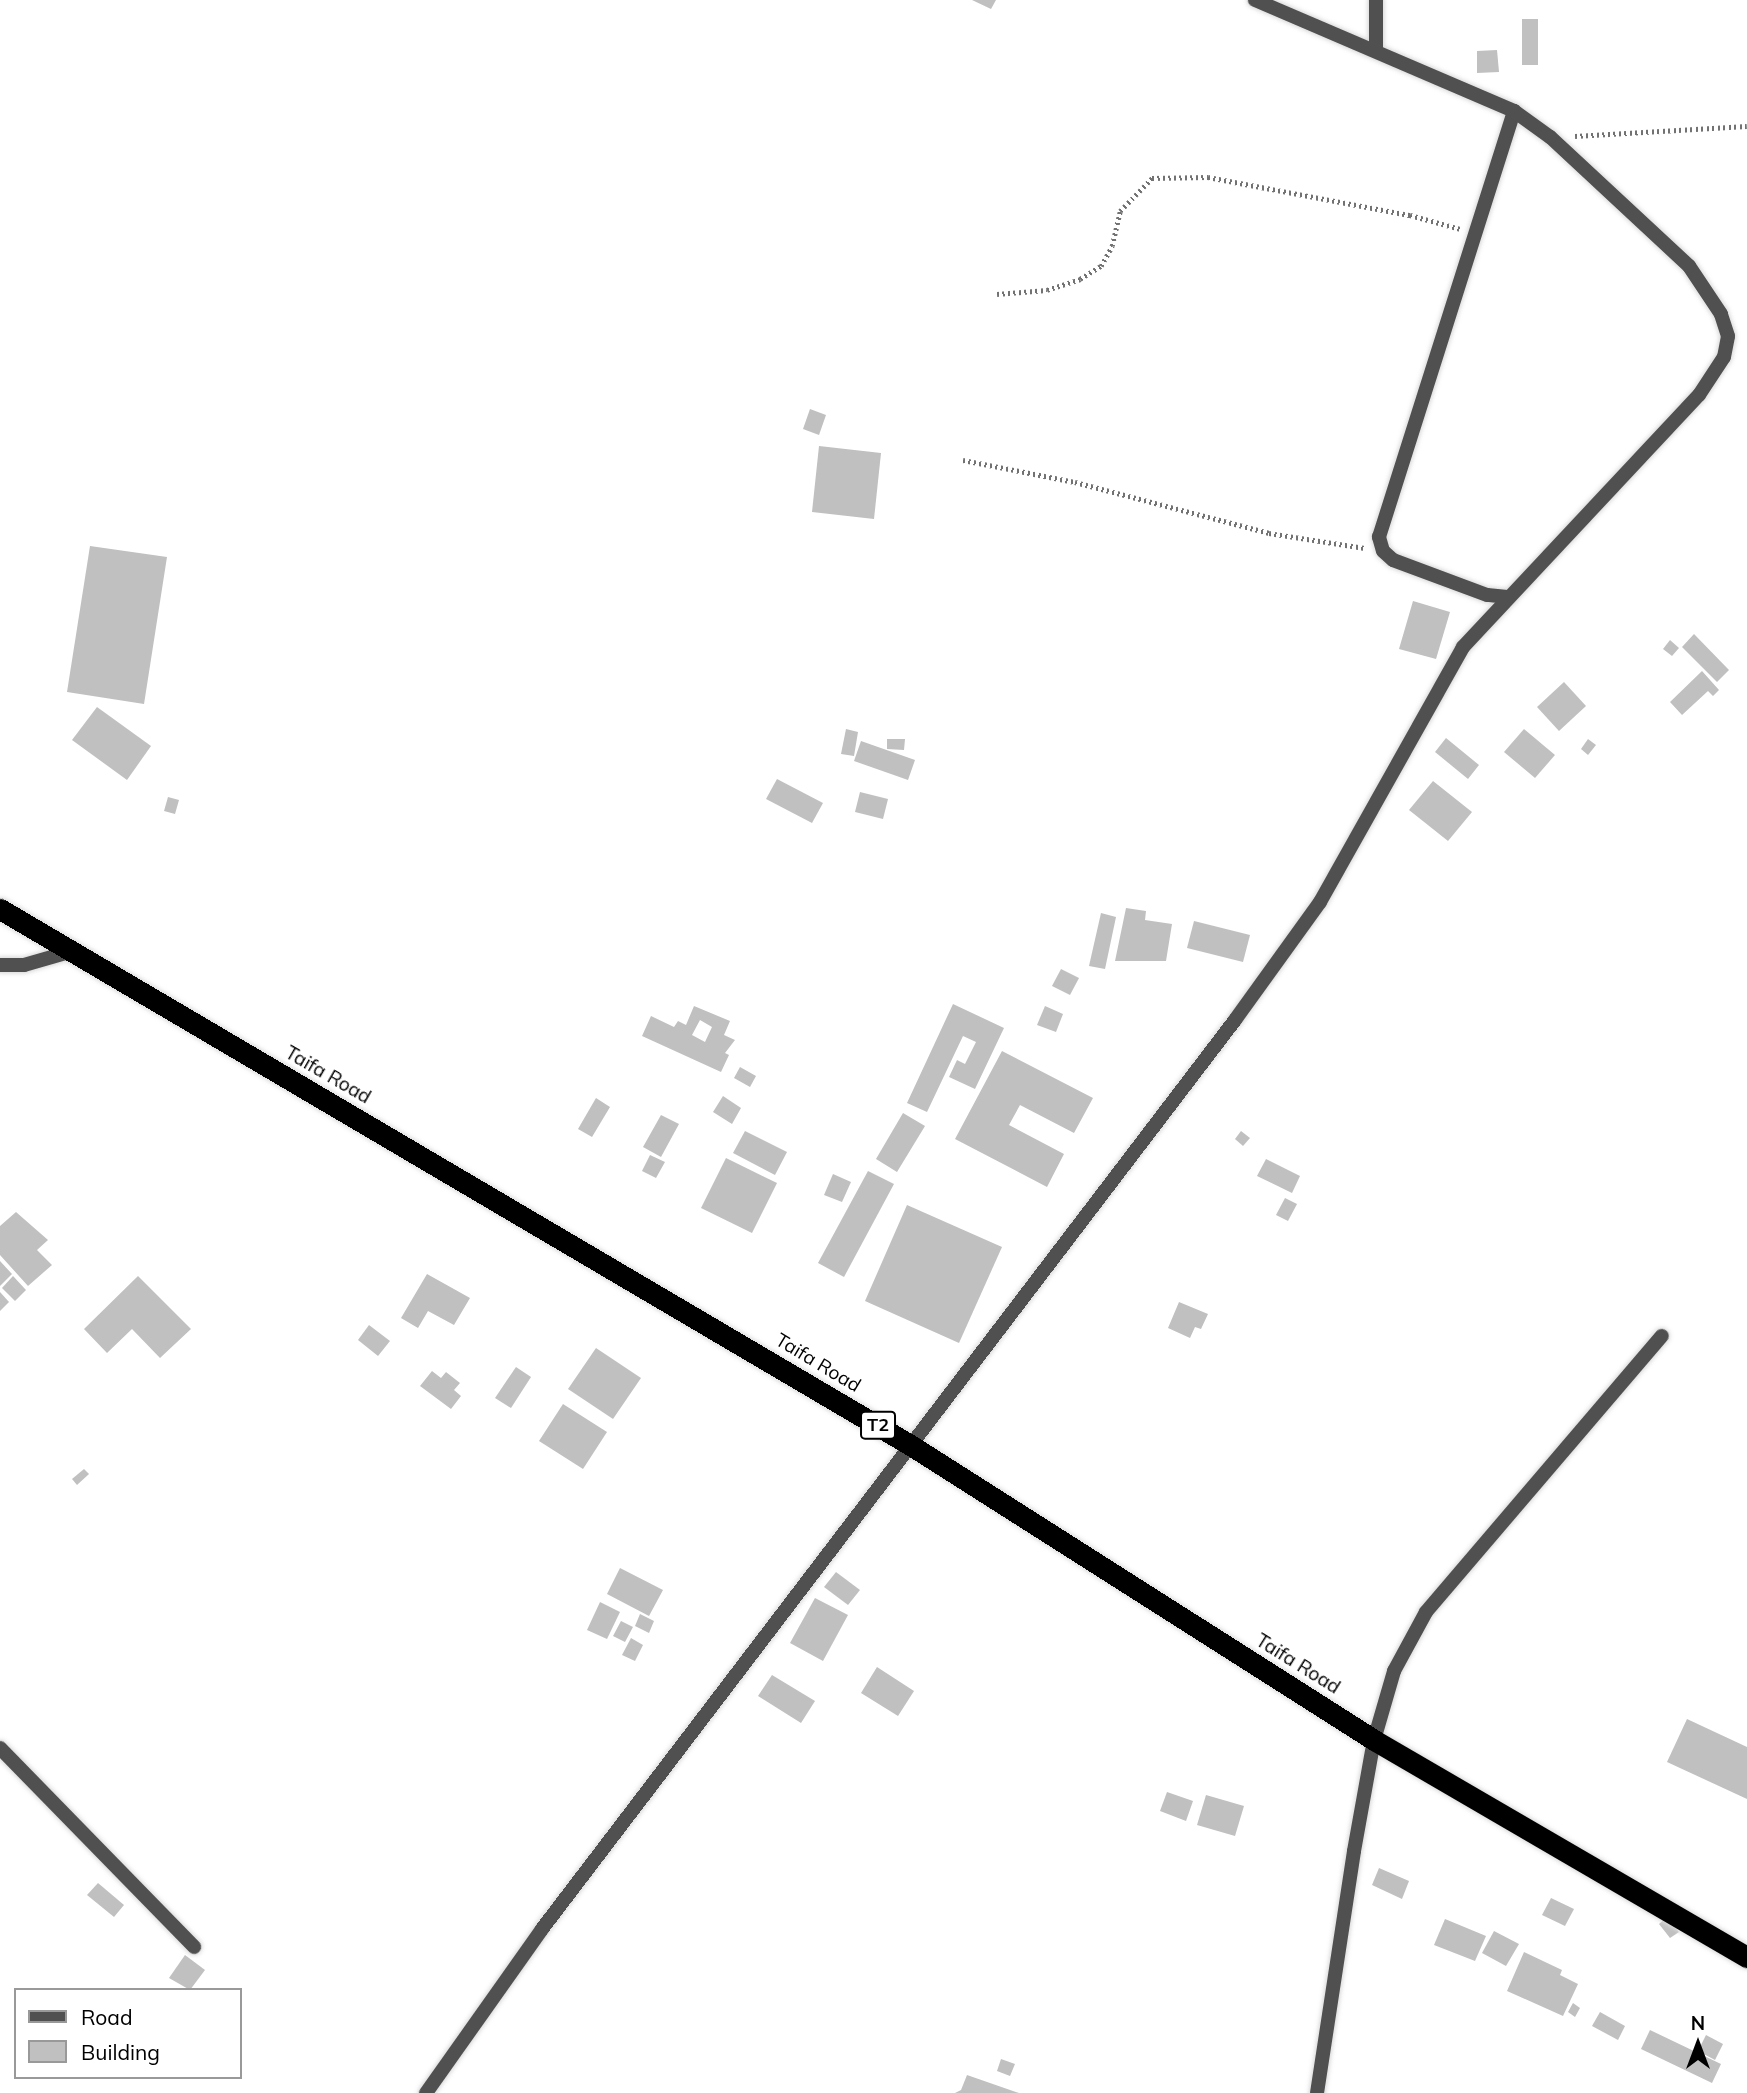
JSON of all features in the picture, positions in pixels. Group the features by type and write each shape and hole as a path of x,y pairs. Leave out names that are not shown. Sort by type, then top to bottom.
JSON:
{"highway":[{"name":"Taifa Road","path":"0,909 69,952 472,1183 912,1446 1374,1740 1747,1957"}],"street":[{"path":"426,2093 542,1928 912,1446 1320,902 1463,647 1699,395 1724,357 1728,336 1721,314 1689,266 1549,137 1514,111 1255,0"},
{"path":"1376,0 1376,51"},
{"path":"1507,597 1487,595 1393,560 1383,551 1379,537 1514,111"},
{"path":"0,965 24,965 69,952"},
{"path":"1317,2093 1325,2020 1374,1740 1394,1671 1426,1612 1662,1336"},
{"path":"0,1748 194,1947"}],"path":[{"path":"1549,137 1747,126"},
{"path":"998,294 1047,290 1080,279 1101,266 1112,246 1120,211 1152,178 1208,177 1410,215 1475,233"},
{"path":"963,460 1076,482 1269,533 1383,551"}],"building":[{"path":"972,0 996,0 991,9"},
{"path":"1522,19 1538,19 1538,65 1522,65"},
{"path":"1497,50 1499,72 1477,73 1477,51"},
{"path":"810,409 826,415 819,435 803,429"},
{"path":"819,446 881,453 874,519 812,512"},
{"path":"90,546 167,557 144,704 67,692"},
{"path":"1413,601 1450,612 1436,659 1399,649"},
{"path":"1694,634 1729,670 1717,682 1682,647"},
{"path":"1670,640 1679,648 1672,656 1663,649"},
{"path":"1702,671 1719,690 1713,696 1708,691 1682,715 1670,702"},
{"path":"1564,682 1586,706 1559,731 1537,707"},
{"path":"97,707 151,746 127,780 72,740"},
{"path":"846,729 858,732 854,756 841,754"},
{"path":"1524,729 1555,755 1535,778 1504,752"},
{"path":"1446,738 1479,765 1468,779 1435,752"},
{"path":"887,739 905,739 904,750 887,749"},
{"path":"1588,739 1596,745 1588,755 1581,749"},
{"path":"861,741 915,760 908,780 854,761"},
{"path":"777,779 823,803 812,823 766,799"},
{"path":"1433,781 1472,812 1448,841 1409,810"},
{"path":"860,792 888,799 883,819 855,812"},
{"path":"168,797 179,800 175,814 164,811"},
{"path":"1126,908 1146,911 1145,920 1172,924 1166,961 1115,961"},
{"path":"1101,913 1116,917 1105,969 1089,966"},
{"path":"1194,921 1250,935 1243,962 1187,948"},
{"path":"1061,969 1079,978 1070,995 1052,986"},
{"path":"953,1004 1004,1028 975,1089 949,1077 957,1060 965,1064 976,1042 963,1036 927,1112 907,1103"},
{"path":"694,1006 730,1021 724,1035 735,1040 725,1053 729,1055 721,1072 642,1036 651,1016 674,1027 678,1021 686,1025","holes":["700,1020 712,1027 705,1042 692,1035"]},
{"path":"1045,1006 1063,1014 1056,1032 1037,1025"},
{"path":"1002,1051 1093,1098 1074,1133 1020,1105 1009,1125 1064,1154 1047,1187 955,1139"},
{"path":"740,1067 756,1076 750,1087 734,1078"},
{"path":"723,1096 741,1108 732,1124 713,1112"},
{"path":"596,1098 610,1107 592,1137 578,1129"},
{"path":"903,1113 925,1126 897,1172 876,1159"},
{"path":"661,1115 679,1124 661,1157 643,1147"},
{"path":"745,1131 787,1152 775,1175 733,1153"},
{"path":"1241,1131 1250,1138 1243,1146 1235,1139"},
{"path":"650,1155 665,1162 656,1178 642,1171"},
{"path":"726,1158 777,1183 752,1233 701,1208"},
{"path":"1266,1159 1300,1176 1292,1193 1257,1176"},
{"path":"868,1171 894,1184 844,1277 818,1263"},
{"path":"833,1174 851,1182 842,1202 824,1195"},
{"path":"1285,1198 1297,1204 1288,1221 1276,1215"},
{"path":"907,1205 1002,1247 959,1343 865,1301"},
{"path":"16,1212 48,1240 37,1250 52,1265 28,1286 0,1255 0,1226"},
{"path":"0,1261 12,1274 0,1286"},
{"path":"427,1274 470,1298 454,1325 428,1311 418,1328 401,1318"},
{"path":"13,1276 26,1290 15,1301 2,1288"},
{"path":"138,1276 191,1329 160,1358 132,1329 107,1353 84,1329"},
{"path":"0,1292 9,1302 0,1311"},
{"path":"1179,1302 1208,1314 1201,1329 1195,1327 1190,1338 1168,1328"},
{"path":"369,1325 390,1341 378,1356 358,1340"},
{"path":"596,1348 641,1378 613,1419 568,1389"},
{"path":"516,1367 531,1377 511,1408 495,1398"},
{"path":"432,1371 441,1378 446,1372 460,1383 454,1390 461,1396 451,1409 420,1386"},
{"path":"563,1404 607,1432 583,1469 539,1441"},
{"path":"84,1469 89,1474 77,1485 72,1479"},
{"path":"620,1568 663,1590 649,1616 607,1594"},
{"path":"836,1572 860,1590 848,1605 824,1587"},
{"path":"815,1598 848,1615 823,1661 790,1643"},
{"path":"600,1602 620,1612 607,1639 587,1630"},
{"path":"640,1614 654,1621 649,1633 635,1626"},
{"path":"621,1621 633,1627 625,1642 613,1636"},
{"path":"631,1638 643,1645 635,1661 622,1655"},
{"path":"877,1667 914,1691 898,1716 861,1693"},
{"path":"772,1675 815,1701 801,1723 758,1696"},
{"path":"1687,1719 1747,1747 1747,1799 1667,1762"},
{"path":"1167,1792 1193,1801 1186,1821 1160,1811"},
{"path":"1206,1795 1244,1806 1235,1836 1197,1825"},
{"path":"1379,1868 1409,1881 1402,1899 1372,1885"},
{"path":"98,1883 124,1905 114,1917 87,1895"},
{"path":"1551,1898 1574,1909 1565,1926 1542,1915"},
{"path":"1667,1917 1679,1932 1670,1938 1659,1924"},
{"path":"1445,1919 1486,1936 1475,1961 1434,1945"},
{"path":"1494,1931 1519,1944 1506,1966 1482,1953"},
{"path":"1524,1952 1562,1970 1560,1975 1578,1984 1563,2016 1507,1991"},
{"path":"185,1955 205,1970 192,1988 169,1978"},
{"path":"1573,2003 1580,2008 1575,2017 1568,2012"},
{"path":"1600,2012 1625,2026 1618,2040 1592,2026"},
{"path":"1650,2030 1721,2064 1712,2083 1641,2049"},
{"path":"1706,2035 1723,2044 1715,2060 1698,2051"},
{"path":"1001,2059 1015,2064 1010,2076 997,2071"},
{"path":"967,2075 1019,2093 955,2093 961,2090"}]}
